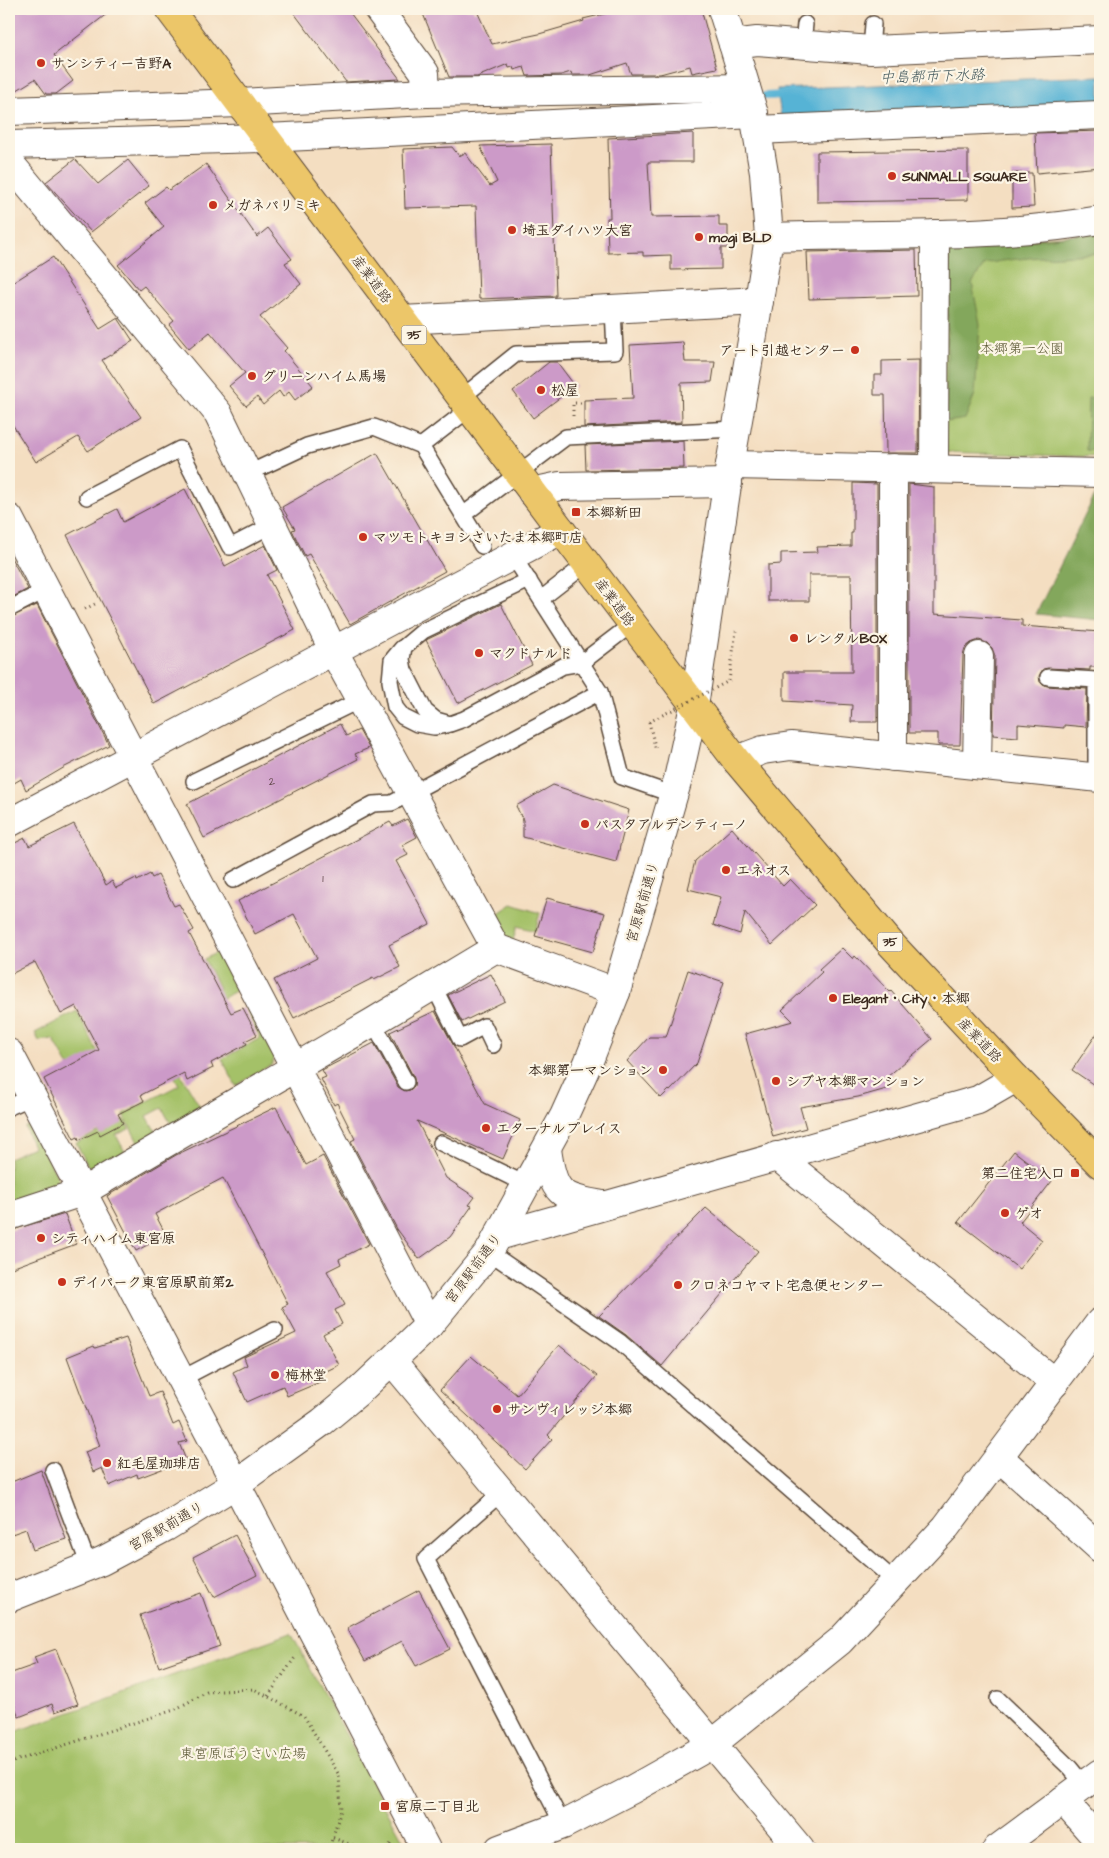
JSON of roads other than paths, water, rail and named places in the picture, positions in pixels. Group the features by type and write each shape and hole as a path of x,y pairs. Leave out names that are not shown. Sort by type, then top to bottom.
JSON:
{"main road":[{"name":"産業道路","path":"169,9 465,404 736,760 891,944 1016,1078 1100,1164"}],"street":[{"path":"378,9 425,73 426,93"},
{"name":"宮原駅前通り","path":"9,1598 102,1561 166,1527 236,1484 322,1422 392,1361 429,1325 493,1244 547,1149 588,1063 616,992 674,795 694,706 736,429 769,237 764,173 756,122 722,9"},
{"path":"733,44 804,34 872,37 1100,40"},
{"path":"9,112 240,103 426,93 746,88"},
{"path":"9,146 756,122 1100,115"},
{"path":"9,162 218,414 334,652 362,699 496,948 616,992"},
{"path":"769,237 935,234 1002,225 1059,227 1100,220"},
{"path":"934,469 935,234"},
{"path":"402,320 759,301"},
{"path":"893,468 893,757"},
{"path":"526,483 560,486 729,474 893,468 1100,473"},
{"path":"9,823 561,530"},
{"path":"12,534 46,590 429,1325"},
{"path":"977,765 979,656"},
{"path":"736,760 763,750 791,746 1098,777"},
{"path":"9,1216 82,1192 496,948"},
{"path":"9,1053 20,1102 82,1192 426,1849"},
{"path":"493,1244 604,1206 978,1100 1016,1078"},
{"path":"547,1149 550,1174 558,1190 574,1200 604,1206"},
{"path":"778,1156 1055,1383"},
{"path":"499,1849 563,1825 631,1790 711,1745 840,1641 946,1527 1000,1458 1100,1322"},
{"path":"392,1361 711,1745 800,1849"},
{"path":"1000,1458 1100,1548"},
{"path":"997,1849 1082,1786 1100,1842"}],"lane":[{"path":"421,446 516,354 615,351 613,309"},
{"path":"247,474 307,446 374,427 421,446 482,546"},
{"path":"463,515 526,483 566,437 736,429"},
{"path":"87,497 180,449 230,547 272,525"},
{"path":"513,556 600,692 622,777 674,795"},
{"path":"541,599 586,564"},
{"path":"529,580 424,631 404,647 392,660 390,680 395,707 403,717 417,724 434,728 450,724 563,666 581,663 632,624"},
{"path":"9,609 46,590"},
{"path":"404,647 402,659 404,670 425,711 436,720 450,724"},
{"path":"1048,677 1096,680 1098,777"},
{"path":"233,880 372,804 392,803 411,791 600,692"},
{"path":"194,780 362,699"},
{"path":"433,985 460,1039 484,1026 494,1044"},
{"path":"373,1022 406,1082"},
{"path":"441,1143 527,1185"},
{"path":"493,1244 620,1342 896,1582"},
{"path":"181,1379 275,1330"},
{"path":"53,1470 89,1566"},
{"path":"502,1492 426,1559 563,1825"},
{"path":"998,1700 1070,1768 1082,1786"}],"water":[{"path":"1100,76 1100,106 781,117 777,89"}],"waterway":[{"name":"中島都市下水路","path":"765,96 788,95"}],"place":[{"name":"サンシティー吉野A","path":"41,63"},
{"name":"SUNMALL SQUARE","path":"892,176"},
{"name":"メガネパリミキ","path":"213,205"},
{"name":"埼玉ダイハツ大宮","path":"512,230"},
{"name":"mogi BLD","path":"699,237"},
{"name":"アート引越センター","path":"855,350"},
{"name":"グリーンハイム馬場","path":"252,376"},
{"name":"松屋","path":"541,390"},
{"name":"本郷新田","path":"576,512"},
{"name":"マツモトキヨシさいたま本郷町店","path":"363,537"},
{"name":"レンタルBOX","path":"794,638"},
{"name":"マクドナルド","path":"479,653"},
{"name":"パスタアルデンティーノ","path":"585,824"},
{"name":"エネオス","path":"726,870"},
{"name":"Elegant・City・本郷","path":"833,998"},
{"name":"本郷第一マンション","path":"663,1070"},
{"name":"シブヤ本郷マンション","path":"776,1081"},
{"name":"エターナルプレイス","path":"486,1128"},
{"name":"第二住宅入口","path":"1075,1173"},
{"name":"ゲオ","path":"1005,1213"},
{"name":"シティハイム東宮原","path":"41,1238"},
{"name":"デイパーク東宮原駅前第2","path":"62,1282"},
{"name":"クロネコヤマト宅急便センター","path":"678,1285"},
{"name":"梅林堂","path":"275,1375"},
{"name":"サンヴィレッジ本郷","path":"497,1409"},
{"name":"紅毛屋珈琲店","path":"107,1463"},
{"name":"宮原二丁目北","path":"385,1806"}],"park label":[{"name":"本郷第一公園","path":"1022,348"},
{"name":"東宮原ぼうさい広場","path":"243,1753"}]}
